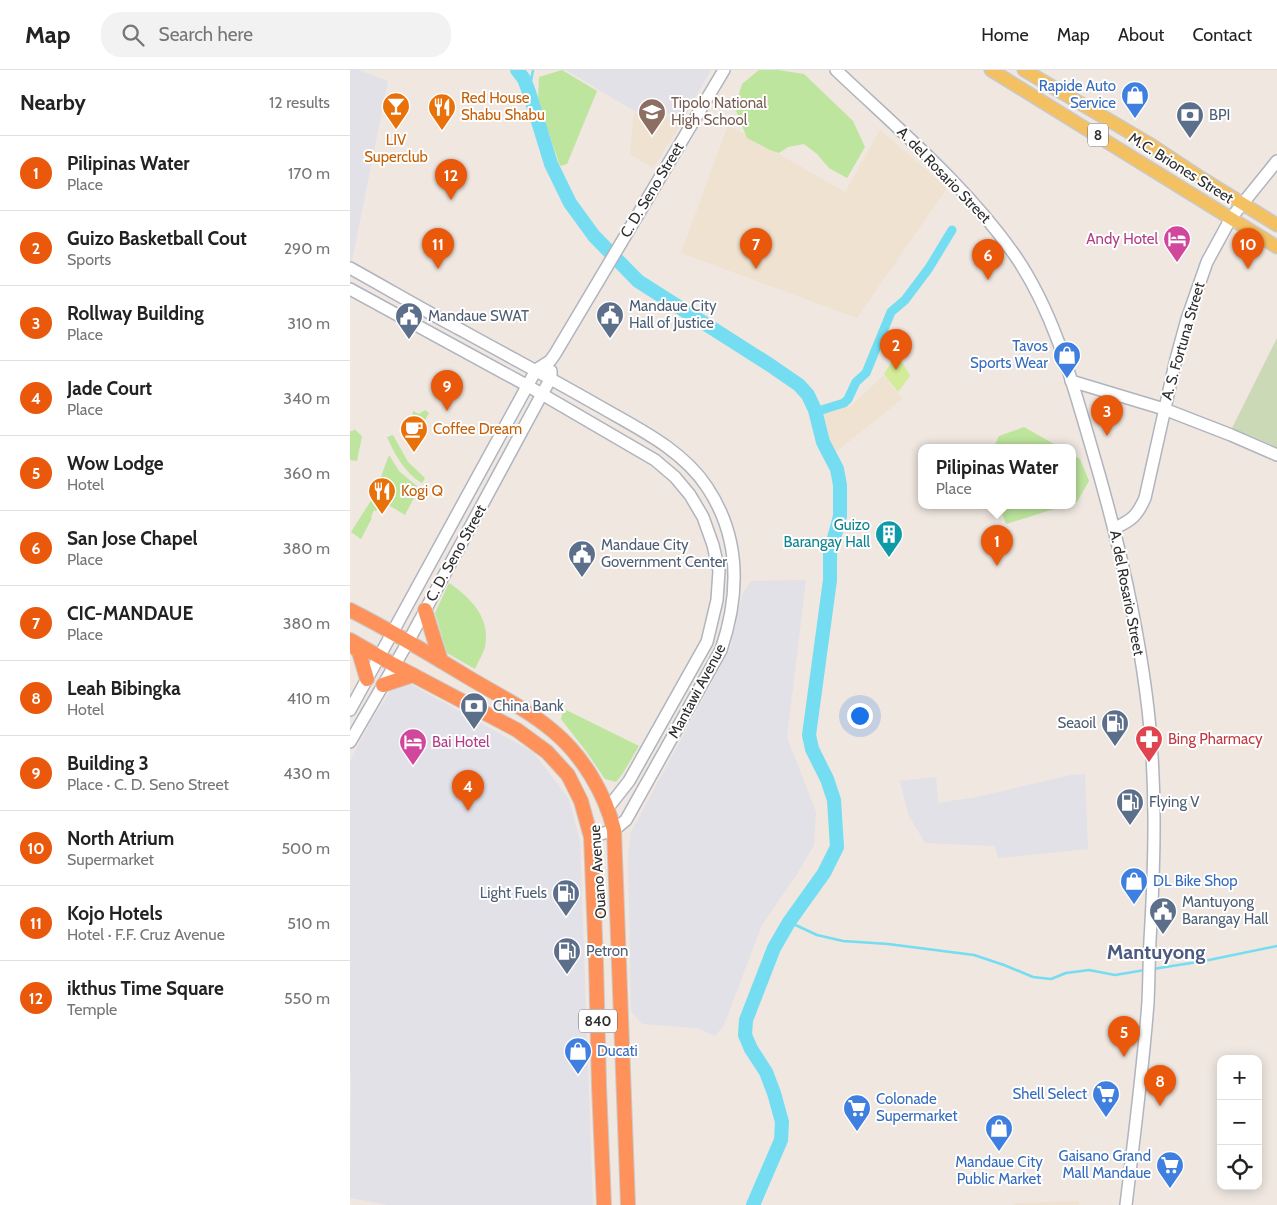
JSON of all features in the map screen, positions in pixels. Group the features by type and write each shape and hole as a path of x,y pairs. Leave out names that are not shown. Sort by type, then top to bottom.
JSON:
{"highway":[{"name":"Ouano Avenue","path":"350,610 441,660 552,730 583,763 607,809 614,830 628,1205"},
{"path":"424,610 441,660"},
{"name":"Ouano Avenue","path":"350,640 517,730 547,752 568,775 580,801 592,838 604,1205"},
{"path":"350,640 358,652 367,679"},
{"path":"383,685 413,675"}],"main road":[{"name":"M.C. Briones Street","path":"991,70 1277,247"},
{"name":"M.C. Briones Street","path":"1024,70 1151,145 1277,225"}],"street":[{"name":"C. D. Seno Street","path":"350,710 536,370 550,361 724,70"},
{"name":"A. del Rosario Street","path":"836,70 928,157 980,211 1017,259 1047,313 1064,354 1115,528 1135,624 1146,695 1152,760 1153,866 1148,977 1141,1077 1126,1205"},
{"name":"A. S. Fortuna Street","path":"1115,528 1132,520 1139,512 1145,498 1164,409 1187,319 1207,262 1231,218 1277,161"},
{"name":"Mantawi Avenue","path":"350,268 643,430 690,465 716,501 729,534 735,570 730,625 721,650 626,820 614,830 592,838"},
{"name":"Mantawi Avenue","path":"350,289 528,386 655,460 675,478 690,496 703,517 713,545 719,571 716,600 707,642 629,782 607,809"},
{"path":"550,361 551,378"},
{"name":"C. D. Seno Street","path":"350,742 408,642 551,378"},
{"path":"1071,381 1164,409 1277,455"},
{"path":"476,479 491,488"}],"shaded area":[{"path":"350,70 358,70 388,81 352,261 350,260"},
{"path":"566,70 711,70 685,116 636,112"},
{"name":"Tipolo National High School","path":"634,113 685,118 653,168 630,154"},
{"path":"728,125 845,192 880,130 947,188 857,318 681,253"},
{"path":"884,375 902,399 833,454 822,443 822,414 851,406"},
{"path":"806,580 787,737 816,812 814,845 799,871 762,925 724,1025 715,1036 697,1028 642,1024 631,1011 628,855 631,832 731,647 742,595 751,581"},
{"path":"410,684 533,752 569,799 580,841 593,1205 387,1205 350,1198 350,761 370,723 393,687"},
{"path":"1085,774 1088,849 998,858 995,846 925,843 908,814 900,781 936,777 938,803 977,797 1071,775"},
{"path":"1079,1201 1079,1205 1014,1205 1014,1203"}],"green space":[{"path":"562,70 597,91 567,164 560,166 538,101 539,77"},
{"path":"759,70 778,70 804,74 853,121 865,147 847,178 829,168 817,154 804,144 788,147 779,153 747,138 735,108 742,84"},
{"path":"1277,338 1277,447 1232,428"},
{"path":"897,353 910,376 898,392 884,374"},
{"path":"425,410 429,413 414,440 405,434 411,423 413,411 419,414"},
{"path":"1024,427 1054,444 995,444 999,436"},
{"path":"354,429 362,436 357,461 350,460 350,431"},
{"path":"393,435 408,462 425,478 422,483 410,474 397,457 387,437"},
{"path":"389,455 399,471 419,488 405,515 374,496"},
{"path":"1076,457 1080,459 1089,481 1077,502"},
{"path":"372,499 380,504 376,511 374,510 361,539 351,532"},
{"path":"1000,509 1054,509 1006,524"},
{"path":"449,583 472,602 478,610 485,627 485,647 475,669 447,653 435,613"},
{"path":"564,709 639,746 616,782 605,779 561,719"}],"waterway":[{"path":"517,70 524,79 529,92 551,164 570,203 594,236 638,281 799,385 808,395 815,410 823,442 837,469 840,485 840,516 830,553 830,580 809,735 812,749 827,779 834,800 837,847 824,873 789,922 774,948 746,1020 745,1035 751,1049 766,1072 782,1122 781,1140 753,1205"},
{"path":"529,92 533,70"},
{"path":"815,412 844,403 848,399 856,382 866,373 891,312 905,300 929,268 952,230"},
{"path":"789,922 817,935 843,941 888,944 974,955 1033,977 1051,979 1066,973 1089,970 1115,975 1145,970"},
{"path":"1153,969 1277,946"}],"place":[{"name":"Rapide Auto Service","path":"1135,119"},
{"name":"LIV Superclub","path":"396,130"},
{"name":"Red House Shabu Shabu","path":"442,131"},
{"name":"Tipolo National High School","path":"652,136"},
{"name":"BPI","path":"1190,139"},
{"name":"ikthus Time Square","path":"451,200"},
{"name":"Andy Hotel","path":"1177,263"},
{"name":"Kojo Hotels","path":"438,269"},
{"name":"CIC-MANDAUE","path":"756,269"},
{"name":"North Atrium","path":"1248,269"},
{"name":"San Jose Chapel","path":"988,280"},
{"name":"Mandaue City Hall of Justice","path":"610,339"},
{"name":"Mandaue SWAT","path":"409,340"},
{"name":"Guizo Basketball Cout","path":"896,370"},
{"name":"Tavos Sports Wear","path":"1067,379"},
{"name":"Building 3","path":"447,411"},
{"name":"Rollway Building","path":"1107,436"},
{"name":"Coffee Dream","path":"414,453"},
{"name":"Kogi Q","path":"382,515"},
{"name":"Guizo Barangay Hall","path":"889,558"},
{"name":"Pilipinas Water","path":"997,566"},
{"name":"Mandaue City Government Center","path":"582,578"},
{"name":"China Bank","path":"474,730"},
{"name":"Seaoil","path":"1115,747"},
{"name":"Bing Pharmacy","path":"1149,763"},
{"name":"Bai Hotel","path":"413,766"},
{"name":"Jade Court","path":"468,811"},
{"name":"Flying V","path":"1130,826"},
{"name":"DL Bike Shop","path":"1134,905"},
{"name":"Light Fuels","path":"566,917"},
{"name":"Mantuyong Barangay Hall","path":"1163,935"},
{"name":"Petron","path":"567,975"},
{"name":"Wow Lodge","path":"1124,1057"},
{"name":"Ducati","path":"578,1075"},
{"name":"Leah Bibingka","path":"1160,1106"},
{"name":"Shell Select","path":"1106,1118"},
{"name":"Colonade Supermarket","path":"857,1132"},
{"name":"Mandaue City Public Market","path":"999,1152"},
{"name":"Gaisano Grand Mall Mandaue","path":"1170,1189"}],"district":[{"name":"Mantuyong","path":"1156,952"}]}
